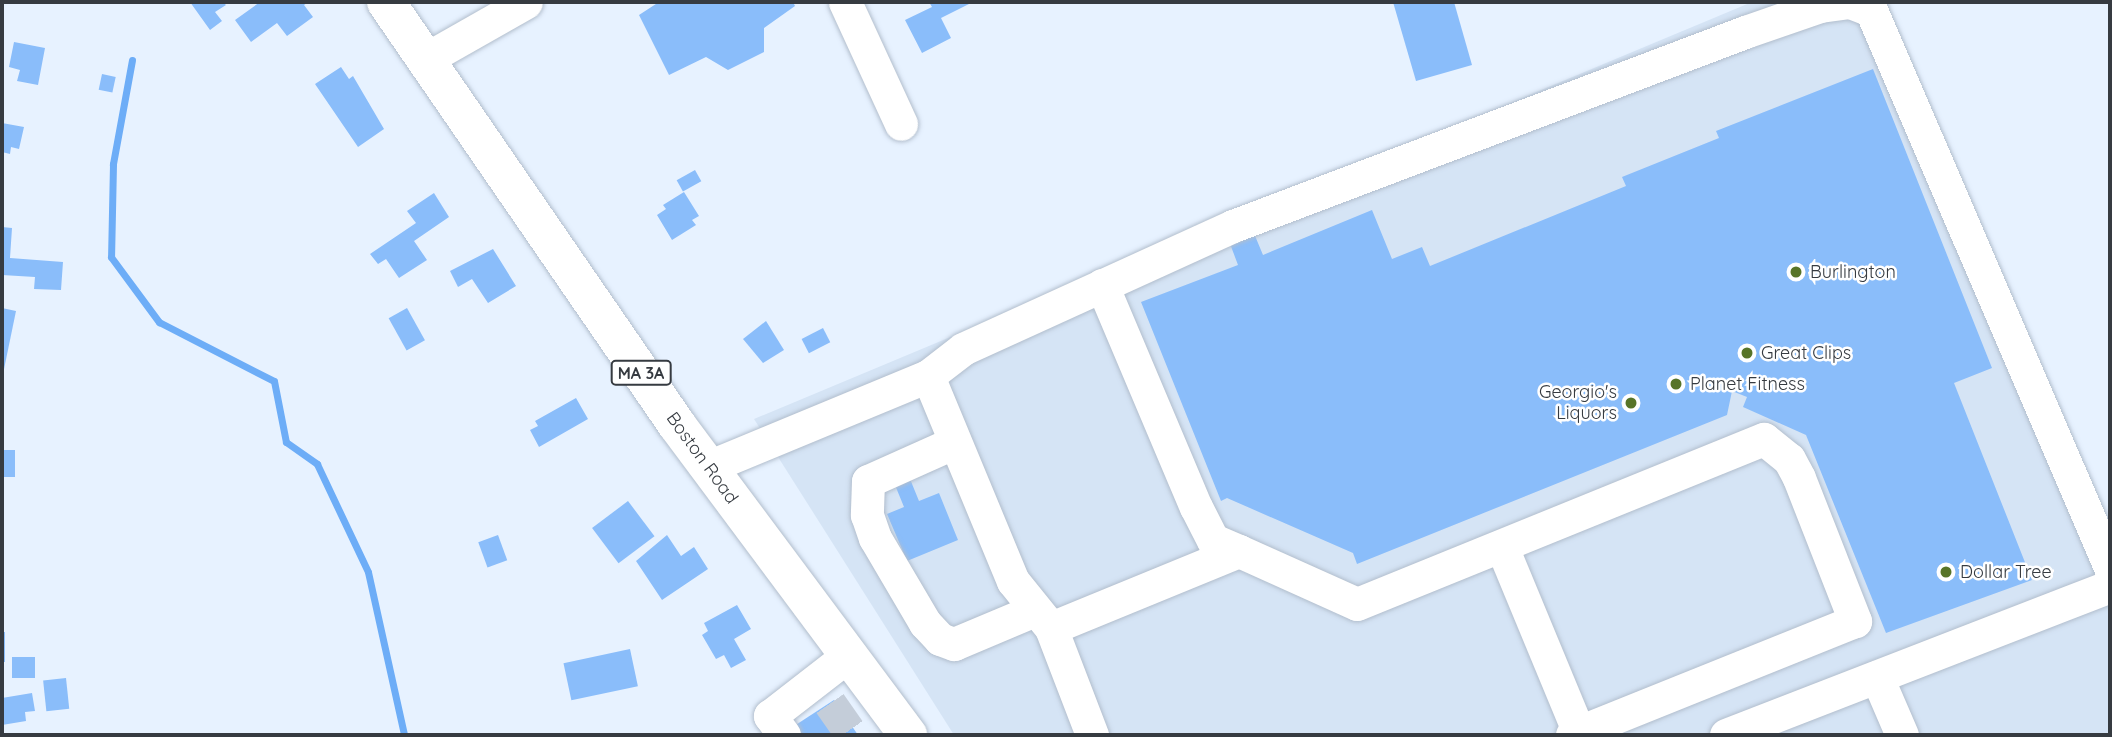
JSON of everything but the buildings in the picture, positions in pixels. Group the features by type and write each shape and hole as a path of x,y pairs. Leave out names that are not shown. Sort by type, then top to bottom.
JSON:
{"main road":[{"name":"Boston Road","path":"386,2 708,467 850,654 897,731"}],"street":[{"path":"424,60 526,2"},
{"path":"845,2 901,124"},
{"path":"708,467 928,376 962,349 1233,226 1745,32 1820,6 1849,2 1871,10 2110,568"},
{"path":"1102,285 1196,507 1213,540 1357,604 1763,439 1789,459 1799,478 1855,621 1577,734 1502,547"},
{"path":"928,376 953,443 1013,581 1043,619 1087,733"},
{"path":"953,443 868,481 867,515 875,538 925,624 940,639 954,645 1043,619 1239,551"},
{"path":"1726,735 2110,586"},
{"path":"784,735 770,716 813,697 850,654"},
{"path":"1877,677 1902,735"}],"shaded area":[{"path":"1752,2 1886,2 2110,531 2110,735 954,735 754,419"}],"waterway":[{"path":"132,60 113,164 111,257 159,322 274,381 286,442 317,464 368,572 404,735"}],"tunnel":[{"path":"830,703 852,735"}],"place":[{"name":"Burlington","path":"1796,272"},
{"name":"Great Clips","path":"1747,353"},
{"name":"Planet Fitness","path":"1676,384"},
{"name":"Georgio's Liquors","path":"1631,403"},
{"name":"Dollar Tree","path":"1946,572"}]}
